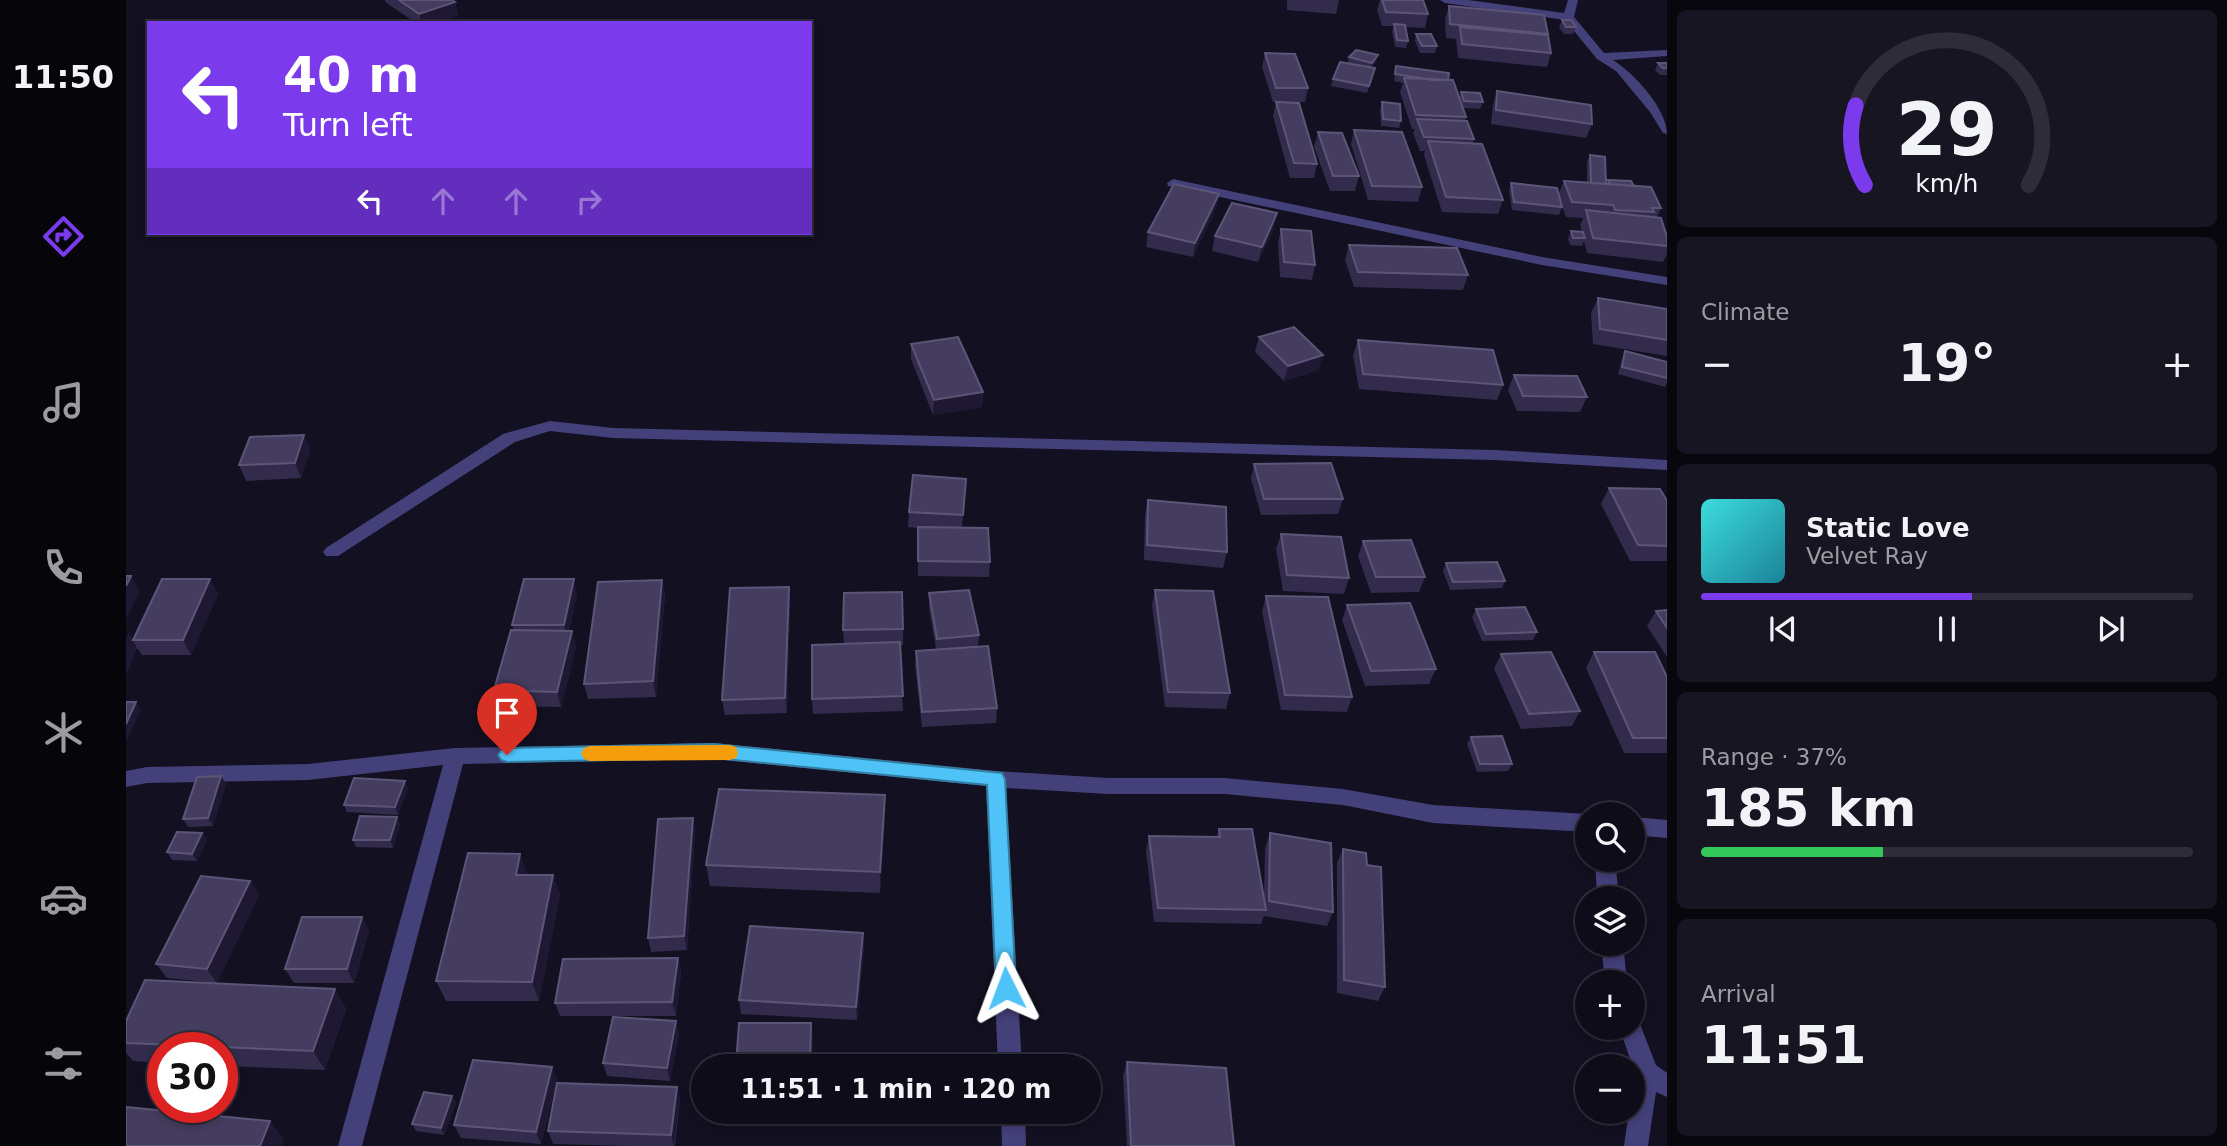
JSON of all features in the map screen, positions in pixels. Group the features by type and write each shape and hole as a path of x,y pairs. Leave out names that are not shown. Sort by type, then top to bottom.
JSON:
{"street":[{"path":"1445,0 1568,17 1601,57 1620,69 1655,110 1667,130"},
{"path":"1568,17 1573,0"},
{"path":"1601,57 1667,53"},
{"path":"1173,183 1542,261 1667,281"},
{"path":"332,552 509,438 550,426 613,433 1494,455 1667,465"},
{"path":"126,779 159,775 309,772 455,756 714,751 996,779 1108,786 1225,786 1343,797 1433,814 1575,822"},
{"path":"350,1146 455,756"},
{"path":"996,779 1009,1054"},
{"path":"1645,827 1667,829"},
{"path":"1635,1040 1647,1073 1636,1146"},
{"path":"1647,1073 1667,1086"},
{"path":"1013,1124 1014,1146"}],"building":[{"path":"399,0 452,0 455,2 419,14"},
{"path":"1382,0 1423,0 1428,14 1386,12"},
{"path":"1449,6 1544,15 1548,34 1450,24"},
{"path":"1562,20 1571,20 1576,27 1566,27"},
{"path":"1394,24 1405,25 1408,41 1397,40"},
{"path":"1460,27 1548,35 1551,53 1462,44"},
{"path":"1416,34 1431,34 1437,46 1422,46"},
{"path":"1356,50 1378,55 1372,63 1349,57"},
{"path":"1265,53 1295,54 1308,88 1276,88"},
{"path":"1340,62 1375,68 1369,86 1333,79"},
{"path":"1658,63 1667,63 1667,68 1663,68"},
{"path":"1396,66 1449,73 1448,80 1395,74"},
{"path":"1404,78 1453,80 1466,117 1416,115"},
{"path":"1497,91 1591,105 1592,124 1496,110"},
{"path":"1461,92 1480,93 1483,102 1464,101"},
{"path":"1276,102 1299,103 1317,164 1294,163"},
{"path":"1382,102 1400,104 1401,121 1383,119"},
{"path":"1417,119 1467,121 1474,139 1424,137"},
{"path":"1354,130 1402,132 1422,187 1372,186"},
{"path":"1318,132 1342,133 1359,176 1333,176"},
{"path":"1428,141 1482,144 1503,200 1446,197"},
{"path":"1590,155 1605,157 1606,184 1591,183"},
{"path":"1608,180 1631,181 1634,186 1610,184"},
{"path":"1564,181 1651,187 1661,208 1652,208 1654,212 1615,210 1613,205 1572,202"},
{"path":"1511,183 1557,188 1562,207 1514,202"},
{"path":"1174,184 1219,194 1195,243 1148,232"},
{"path":"1232,203 1277,213 1262,247 1215,236"},
{"path":"1586,210 1661,218 1667,246 1593,238"},
{"path":"1281,229 1311,231 1315,265 1284,262"},
{"path":"1571,231 1583,232 1585,238 1573,238"},
{"path":"1349,245 1457,248 1468,275 1358,272"},
{"path":"1598,298 1667,309 1667,340 1600,329"},
{"path":"1294,327 1323,355 1288,366 1259,337"},
{"path":"958,337 983,392 934,400 911,344"},
{"path":"1358,340 1493,350 1503,385 1363,374"},
{"path":"1625,351 1667,362 1667,378 1622,367"},
{"path":"1514,375 1577,376 1587,397 1523,396"},
{"path":"304,435 295,463 239,465 250,437"},
{"path":"1331,463 1343,499 1264,499 1254,464"},
{"path":"913,475 966,479 963,515 909,512"},
{"path":"1609,488 1660,489 1667,501 1667,546 1638,545"},
{"path":"1148,500 1226,507 1227,552 1147,545"},
{"path":"918,527 988,528 990,562 918,561"},
{"path":"1281,534 1341,537 1349,578 1287,575"},
{"path":"1411,540 1425,577 1376,577 1363,541"},
{"path":"1497,562 1505,581 1453,582 1446,563"},
{"path":"162,579 210,579 183,640 133,640"},
{"path":"524,579 574,579 564,625 512,625"},
{"path":"662,580 653,681 584,684 598,582"},
{"path":"789,587 785,698 722,700 730,588"},
{"path":"969,590 979,635 937,639 929,593"},
{"path":"1155,590 1213,591 1230,693 1168,692"},
{"path":"902,592 903,629 843,630 844,593"},
{"path":"1266,596 1328,597 1352,697 1285,695"},
{"path":"1410,603 1436,669 1371,671 1347,605"},
{"path":"1525,607 1537,632 1486,634 1476,609"},
{"path":"1667,610 1667,628 1656,611"},
{"path":"511,630 572,631 557,692 494,690"},
{"path":"900,642 903,696 812,699 812,645"},
{"path":"988,646 997,708 922,712 916,651"},
{"path":"1551,652 1580,711 1529,714 1501,654"},
{"path":"1594,652 1655,652 1667,677 1667,738 1633,738"},
{"path":"126,702 136,702 126,724"},
{"path":"1502,736 1512,764 1480,764 1471,737"},
{"path":"221,776 208,818 183,819 197,777"},
{"path":"354,778 405,781 395,807 344,805"},
{"path":"719,789 885,795 880,872 706,865"},
{"path":"360,816 397,817 390,840 353,840"},
{"path":"693,818 684,936 648,938 658,819"},
{"path":"1219,829 1252,829 1266,910 1158,908 1149,836 1220,837"},
{"path":"177,832 202,833 192,854 167,852"},
{"path":"1270,833 1331,843 1333,912 1269,901"},
{"path":"1343,849 1366,853 1367,865 1381,867 1385,987 1344,980"},
{"path":"468,853 520,854 516,875 553,875 532,982 436,981"},
{"path":"201,876 250,881 207,969 156,964"},
{"path":"302,917 362,917 347,969 285,969"},
{"path":"750,926 863,933 856,1007 739,1000"},
{"path":"678,958 672,1002 555,1003 563,959"},
{"path":"145,980 335,989 313,1051 238,1048 238,1032 147,1032 147,1044 126,1043 126,1021"},
{"path":"613,1017 676,1021 667,1068 603,1063"},
{"path":"739,1023 811,1023 810,1054 737,1054"},
{"path":"473,1060 552,1067 536,1132 454,1125"},
{"path":"1127,1062 1226,1068 1234,1146 1131,1146"},
{"path":"557,1083 677,1087 671,1135 548,1131"},
{"path":"424,1092 452,1096 441,1128 412,1124"},
{"path":"126,1107 147,1109 147,1123 238,1123 238,1118 270,1121 260,1146 126,1146"}],"slow traffic":[{"path":"590,753 730,753"}],"route":[{"path":"507,755 714,751 996,779 1006,988"}]}
